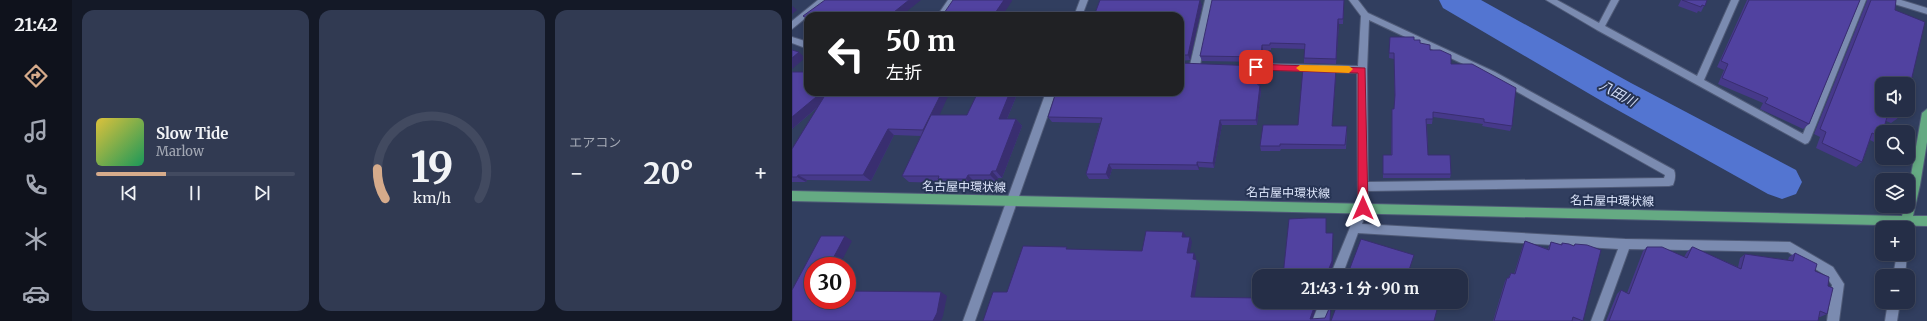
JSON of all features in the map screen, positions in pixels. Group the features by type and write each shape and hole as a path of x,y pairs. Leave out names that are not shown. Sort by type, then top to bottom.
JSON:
{"main road":[{"path":"1907,221 1915,185 1927,113"},
{"name":"名古屋中環状線","path":"792,196 1363,208 1875,224"},
{"name":"名古屋中環状線","path":"1915,223 1927,221"}],"street":[{"path":"809,12 824,0"},
{"path":"944,12 952,0"},
{"path":"1080,12 1084,0"},
{"path":"1195,65 1209,0"},
{"path":"1353,0 1365,15 1492,74 1670,173 1669,182 1363,187"},
{"path":"1550,0 1805,140 1862,0"},
{"path":"1600,28 1614,0"},
{"path":"1699,82 1735,0"},
{"path":"1891,0 1927,11"},
{"path":"1339,269 1363,208 1362,70 1365,15"},
{"path":"792,26 804,16"},
{"path":"792,40 804,44"},
{"path":"1235,66 1362,70"},
{"path":"969,321 1050,96"},
{"path":"1355,228 1625,244 1790,247 1829,271 1838,284 1833,321"},
{"path":"1597,321 1625,244"},
{"path":"1318,321 1323,309"},
{"path":"1891,321 1893,309"}],"building":[{"path":"825,0 909,0 894,12 808,12"},
{"path":"953,0 1004,0 996,12 945,12"},
{"path":"1100,0 1200,0 1188,55 1184,55 1184,12 1096,12"},
{"path":"1212,0 1344,0 1343,19 1338,19 1336,59 1304,58 1305,44 1270,43 1270,45 1262,45 1261,57 1200,56"},
{"path":"1682,0 1707,0 1705,6 1702,5 1701,7"},
{"path":"1749,0 1860,0 1809,124 1765,103 1768,98 1722,78 1728,64 1721,61"},
{"path":"1871,0 1896,0 1895,10 1925,22 1912,77 1875,77 1875,117 1887,117 1885,125 1875,125 1875,134 1872,133 1862,162 1822,143 1826,132 1820,129"},
{"path":"1390,37 1414,37 1414,40 1420,40 1420,43 1430,45 1430,50 1440,50 1451,55 1451,64 1472,64 1516,88 1512,126 1484,122 1484,119 1433,112 1433,119 1426,119 1428,155 1450,155 1451,174 1383,174 1383,155 1392,155 1392,109 1394,109 1395,95 1394,53 1389,53"},
{"path":"792,50 799,52 792,58"},
{"path":"1184,63 1259,66 1257,80 1258,85 1260,85 1256,120 1220,120 1213,163 1197,162 1197,165 1109,164 1106,174 1086,174 1102,118 1048,117 1055,96 1184,96"},
{"path":"1303,68 1336,69 1332,126 1347,126 1345,145 1280,144 1280,146 1260,146 1263,125 1298,125"},
{"path":"792,72 804,72 804,96 817,96 792,117"},
{"path":"825,96 940,96 923,130 888,129 863,175 798,175 797,177 792,177 792,149"},
{"path":"976,96 1008,96 999,119 1016,119 996,171 992,171 990,175 968,175 966,179 938,179 939,176 902,176 931,115 967,115"},
{"path":"1326,218 1326,233 1333,233 1332,261 1329,269 1284,269 1289,219"},
{"path":"1146,231 1183,232 1182,237 1190,237 1187,253 1194,253 1193,259 1197,260 1191,297 1252,298 1252,309 1314,309 1310,319 1325,318 1329,309 1331,309 1330,321 983,321 993,292 1007,292 1023,246 1142,251"},
{"path":"821,236 845,236 834,257 810,257"},
{"path":"1361,239 1414,255 1409,269 1350,269"},
{"path":"1525,241 1549,250 1551,242 1574,246 1575,244 1587,245 1601,250 1583,321 1573,317 1572,321 1494,321 1507,278 1509,278 1511,273 1515,274"},
{"path":"1647,247 1662,247 1687,258 1693,247 1741,269 1745,254 1793,261 1795,253 1817,264 1815,271 1829,277 1828,286 1833,288 1827,314 1820,311 1818,321 1609,321 1621,290 1629,294"},
{"path":"804,268 804,309 856,309 856,291 941,292 937,313 933,321 792,321 792,290"},
{"path":"1335,309 1437,309 1434,321 1331,321"}],"waterway":[{"name":"八田川","path":"1455,0 1618,93 1782,182"}],"slow traffic":[{"path":"1300,68 1349,69"}],"route":[{"path":"1256,67 1362,70 1363,208"}]}
